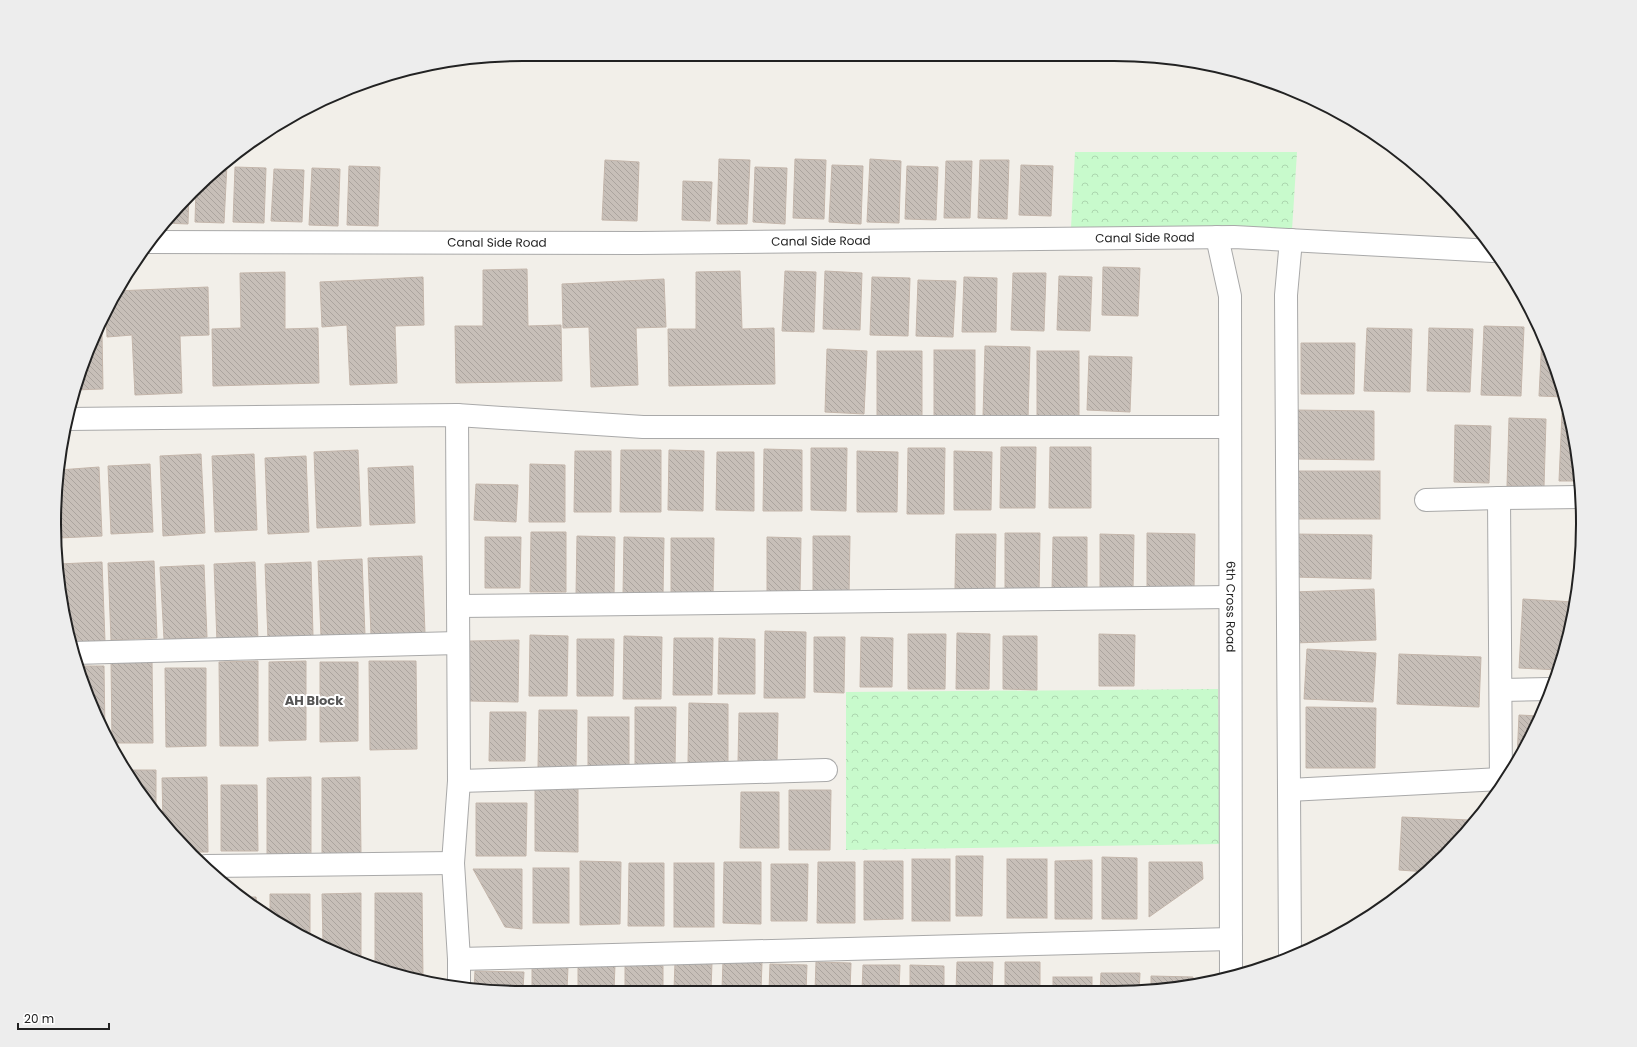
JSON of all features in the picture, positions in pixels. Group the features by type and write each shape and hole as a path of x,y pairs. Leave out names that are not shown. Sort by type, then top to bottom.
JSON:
{"street":[{"name":"Canal Side Road","path":"157,242 647,243 1217,237 1486,251"},
{"name":"6th Cross Road","path":"1217,237 1230,296 1231,970"},
{"path":"1290,951 1286,295 1291,240"},
{"path":"456,414 458,781 453,863 459,981"},
{"path":"73,419 456,414 643,427 1230,427"},
{"path":"1426,500 1575,497"},
{"path":"1499,498 1501,775"},
{"path":"458,606 1230,597"},
{"path":"80,653 458,643"},
{"path":"1501,690 1545,689"},
{"path":"458,781 826,770"},
{"path":"1289,790 1496,782"},
{"path":"213,866 453,863"},
{"path":"459,959 1231,939"}],"green space":[{"path":"1075,152 1297,152 1292,230 1071,228"},
{"path":"1218,689 1220,844 846,850 846,692"}],"building":[{"path":"719,159 750,160 747,224 717,224"},
{"path":"795,159 826,160 824,219 793,218"},
{"path":"870,159 901,161 899,223 867,222"},
{"path":"605,160 639,162 637,221 602,220"},
{"path":"980,160 1009,160 1007,219 978,218"},
{"path":"946,161 972,161 970,218 944,218"},
{"path":"832,165 863,166 861,224 829,222"},
{"path":"1021,165 1053,166 1051,216 1019,215"},
{"path":"349,166 380,167 378,226 347,225"},
{"path":"907,166 938,167 936,220 905,219"},
{"path":"235,167 266,168 264,223 233,222"},
{"path":"755,167 787,168 785,224 753,222"},
{"path":"312,168 340,169 338,226 309,225"},
{"path":"274,169 304,170 302,222 271,221"},
{"path":"227,170 224,223 195,222 196,196"},
{"path":"683,181 712,182 710,221 682,220"},
{"path":"189,204 188,224 172,223"},
{"path":"1103,267 1140,268 1138,316 1102,315"},
{"path":"527,269 528,326 561,325 562,381 456,383 455,326 483,326 483,270"},
{"path":"740,271 742,329 774,328 775,384 669,386 668,329 696,329 696,272"},
{"path":"785,271 816,272 814,332 782,331"},
{"path":"825,271 862,273 860,330 823,329"},
{"path":"285,272 285,329 318,328 319,383 213,386 212,329 241,328 240,273"},
{"path":"1013,273 1046,273 1044,331 1011,330"},
{"path":"1059,276 1092,277 1090,331 1057,330"},
{"path":"423,277 424,325 395,326 397,383 350,385 347,325 322,327 320,282"},
{"path":"872,277 910,278 908,336 870,335"},
{"path":"964,277 997,278 996,332 962,332"},
{"path":"664,279 666,327 636,328 638,385 591,387 589,327 563,328 562,284"},
{"path":"918,280 956,281 953,337 916,336"},
{"path":"208,287 209,335 180,336 182,393 135,395 132,335 107,337 106,324 124,291"},
{"path":"1484,326 1524,327 1521,396 1481,395"},
{"path":"1367,328 1412,329 1410,392 1364,391"},
{"path":"1429,328 1473,329 1470,392 1427,391"},
{"path":"102,334 103,389 81,390"},
{"path":"1301,343 1355,343 1354,394 1301,394"},
{"path":"985,346 1030,347 1028,418 983,417"},
{"path":"1541,348 1558,397 1539,396"},
{"path":"827,349 867,351 864,414 825,412"},
{"path":"934,350 975,350 975,420 934,420"},
{"path":"877,351 922,351 922,418 877,419"},
{"path":"1037,351 1079,351 1079,419 1037,419"},
{"path":"1089,356 1132,357 1130,412 1087,410"},
{"path":"1296,410 1374,411 1374,460 1296,459"},
{"path":"1562,413 1567,433 1574,481 1559,481"},
{"path":"1509,418 1546,419 1544,487 1507,486"},
{"path":"1455,425 1491,426 1489,483 1454,482"},
{"path":"1001,447 1036,447 1035,508 1000,508"},
{"path":"1050,447 1091,447 1091,508 1049,508"},
{"path":"811,448 847,448 846,511 811,510"},
{"path":"908,448 945,448 944,514 907,514"},
{"path":"764,449 802,450 802,511 763,511"},
{"path":"358,450 361,526 317,528 314,452"},
{"path":"621,450 661,450 661,512 620,512"},
{"path":"669,450 704,451 703,511 668,510"},
{"path":"575,451 611,451 611,512 574,512"},
{"path":"857,451 898,452 897,512 857,512"},
{"path":"954,451 992,452 991,510 954,510"},
{"path":"717,452 754,452 754,511 716,510"},
{"path":"201,454 205,533 163,536 160,456"},
{"path":"254,454 257,530 215,532 212,456"},
{"path":"306,456 309,532 268,534 265,458"},
{"path":"150,464 153,532 111,534 108,466"},
{"path":"530,464 565,465 565,522 529,522"},
{"path":"413,466 415,523 370,525 368,468"},
{"path":"99,467 102,536 61,538 62,493 64,470"},
{"path":"1297,471 1380,471 1380,519 1297,519"},
{"path":"476,484 518,485 516,522 474,520"},
{"path":"531,532 566,532 566,592 530,592"},
{"path":"1005,533 1040,533 1039,594 1005,594"},
{"path":"1147,533 1195,534 1194,588 1147,588"},
{"path":"956,534 996,534 995,589 955,589"},
{"path":"1100,534 1134,535 1133,589 1100,589"},
{"path":"1294,534 1372,535 1371,579 1293,577"},
{"path":"577,536 615,537 614,595 576,595"},
{"path":"813,536 850,536 849,596 813,596"},
{"path":"485,537 521,537 520,588 485,588"},
{"path":"624,537 664,538 663,595 623,595"},
{"path":"767,537 801,538 800,593 767,593"},
{"path":"1053,537 1087,537 1087,591 1052,591"},
{"path":"671,538 714,538 713,596 671,596"},
{"path":"422,556 425,633 371,635 368,558"},
{"path":"362,559 365,635 321,637 318,561"},
{"path":"154,561 157,638 111,640 108,563"},
{"path":"102,562 105,641 77,642 70,614 63,564"},
{"path":"255,562 258,640 217,642 214,564"},
{"path":"311,562 313,636 268,639 265,564"},
{"path":"204,565 207,637 164,639 160,567"},
{"path":"1374,589 1376,640 1295,643 1294,592"},
{"path":"1523,599 1569,602 1560,643 1552,670 1519,668"},
{"path":"765,631 806,632 805,698 764,698"},
{"path":"957,633 990,634 989,689 956,689"},
{"path":"908,634 946,634 945,689 908,689"},
{"path":"1099,634 1135,635 1134,686 1099,686"},
{"path":"530,635 568,636 567,696 529,696"},
{"path":"624,636 662,637 661,699 623,699"},
{"path":"1003,636 1037,636 1037,690 1003,689"},
{"path":"814,637 845,637 844,693 814,692"},
{"path":"861,637 893,638 892,687 860,687"},
{"path":"674,638 713,638 712,695 673,695"},
{"path":"719,638 755,639 755,694 718,694"},
{"path":"577,639 614,639 613,696 577,696"},
{"path":"519,640 518,702 470,701 470,641"},
{"path":"1307,649 1376,653 1373,702 1304,699"},
{"path":"1399,654 1481,657 1479,707 1397,704"},
{"path":"152,660 153,743 117,743 112,734 111,661"},
{"path":"258,661 258,746 220,746 219,662"},
{"path":"306,661 306,740 269,741 269,662"},
{"path":"369,661 416,661 417,749 370,750"},
{"path":"320,662 358,662 358,741 320,742"},
{"path":"84,666 104,666 105,719 96,700"},
{"path":"165,668 206,668 206,746 166,747"},
{"path":"689,703 728,704 728,763 688,763"},
{"path":"635,707 676,707 675,767 635,766"},
{"path":"1306,707 1376,708 1375,768 1306,768"},
{"path":"539,710 577,710 576,768 538,768"},
{"path":"490,712 526,712 525,761 489,761"},
{"path":"739,713 778,713 777,763 738,763"},
{"path":"1519,715 1534,716 1528,728 1517,748"},
{"path":"588,717 629,717 629,766 588,766"},
{"path":"133,770 156,770 156,804"},
{"path":"207,777 208,852 196,851 163,812 162,778"},
{"path":"311,777 311,854 267,854 267,778"},
{"path":"360,777 361,854 322,854 322,778"},
{"path":"221,785 257,785 258,851 221,851"},
{"path":"535,788 578,788 578,852 535,851"},
{"path":"789,790 831,790 830,850 789,850"},
{"path":"741,792 779,792 779,848 740,848"},
{"path":"476,803 527,803 526,856 476,856"},
{"path":"1402,817 1468,820 1441,851 1418,871 1399,870"},
{"path":"956,856 983,856 982,916 956,916"},
{"path":"1102,857 1137,858 1137,919 1102,919"},
{"path":"912,859 950,859 950,921 912,921"},
{"path":"1007,859 1047,859 1047,918 1007,918"},
{"path":"1092,860 1092,919 1055,919 1055,861"},
{"path":"580,861 621,862 620,924 580,925"},
{"path":"864,861 903,861 903,919 864,920"},
{"path":"724,862 761,862 761,924 723,923"},
{"path":"818,862 855,862 855,923 817,923"},
{"path":"1149,862 1202,862 1203,879 1149,917"},
{"path":"629,863 664,863 664,926 628,926"},
{"path":"674,863 714,863 714,927 674,927"},
{"path":"771,864 808,864 807,921 771,921"},
{"path":"533,868 569,868 569,923 533,923"},
{"path":"473,869 522,869 522,929 505,927"},
{"path":"361,893 361,956 323,940 322,894"},
{"path":"375,893 422,893 423,975 375,961"},
{"path":"270,894 310,894 310,933 292,924 270,910"},
{"path":"723,961 762,962 761,986 722,986"},
{"path":"675,962 712,962 711,986 674,986"},
{"path":"816,962 851,963 850,986 815,986"},
{"path":"957,962 993,962 992,986 956,986"},
{"path":"1005,962 1040,962 1040,986 1005,986"},
{"path":"770,964 807,965 806,986 769,986"},
{"path":"578,965 615,965 614,986 578,986"},
{"path":"625,965 663,966 663,986 625,986"},
{"path":"863,965 900,965 899,986 862,986"},
{"path":"910,965 944,966 944,986 910,986"},
{"path":"532,966 568,967 567,986 532,986"},
{"path":"475,971 524,972 523,986 474,983"},
{"path":"1101,973 1140,973 1139,985 1100,986"},
{"path":"1151,976 1193,977 1193,979 1151,984"},
{"path":"1053,977 1092,977 1092,986 1053,986"}],"district":[{"name":"AH Block","path":"314,700"}]}
